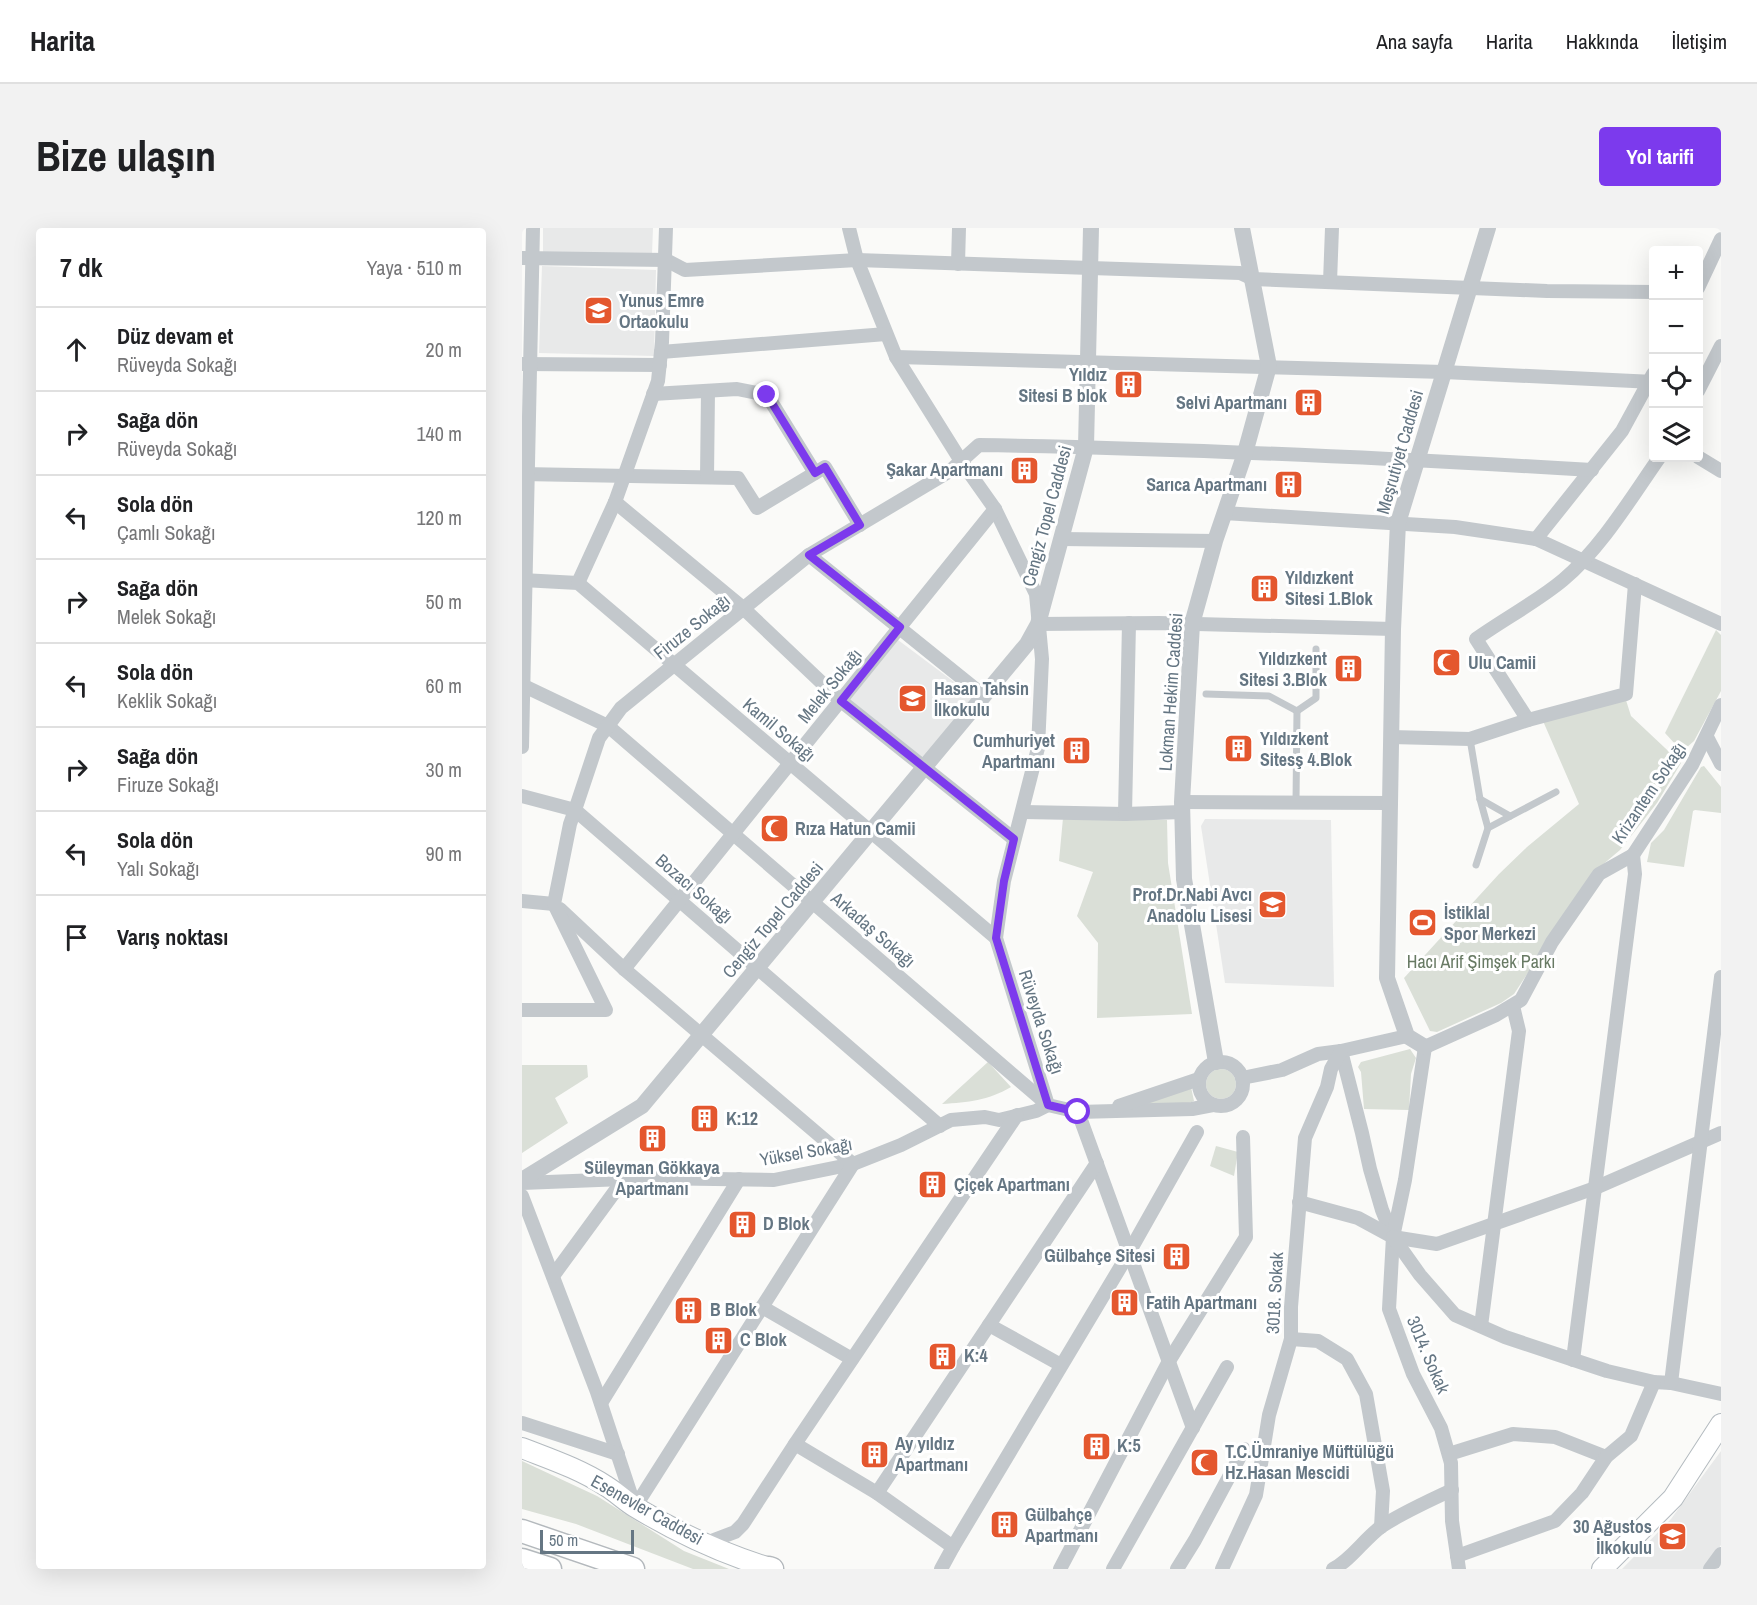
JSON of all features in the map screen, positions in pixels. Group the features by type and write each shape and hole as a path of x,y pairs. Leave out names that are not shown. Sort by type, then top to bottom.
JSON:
{"highway":[{"path":"522,1531 633,1569"},
{"path":"522,1560 550,1569"}],"main road":[{"path":"1602,1569 1673,1498 1721,1424"},
{"name":"Esenevler Caddesi","path":"522,1448 566,1465 606,1485 635,1507 706,1543 772,1569"}],"street":[{"path":"522,747 527,258 533,228"},
{"path":"524,580 578,583 615,502 658,381 666,228"},
{"name":"Rüveyda Sokağı","path":"849,228 857,260 896,357 961,461 995,509 1036,594 1042,659 1038,748 1024,812 1014,839 1004,881 996,938 1048,1105"},
{"path":"958,264 959,228"},
{"name":"Cengiz Topel Caddesi","path":"522,1182 642,1106 1028,644 1038,624 1086,447 1092,228"},
{"name":"Lokman Hekim Caddesi","path":"1216,1062 1184,879 1182,807 1192,624 1215,541 1245,453 1269,366 1242,228"},
{"path":"1330,282 1332,228"},
{"name":"Meşrutiyet Caddesi","path":"1407,1036 1387,978 1390,737 1398,524 1488,228"},
{"path":"1703,277 1721,239"},
{"path":"527,258 666,260 685,270 857,260 1240,273 1253,279 1470,288 1649,292"},
{"path":"526,364 660,358 886,334"},
{"path":"1703,381 1721,346"},
{"path":"896,357 1649,378"},
{"path":"1536,538 1622,431 1649,383"},
{"path":"653,394 737,389 767,395 815,473"},
{"path":"707,477 708,391"},
{"name":"Firuze Sokağı","path":"554,903 570,824 599,738 621,708 809,555 950,471 979,445 1418,460 1592,470"},
{"path":"1703,460 1721,471"},
{"path":"1528,720 1476,639 1563,580 1583,560 1656,462"},
{"path":"525,474 738,478 757,508 825,467 860,525"},
{"path":"615,502 743,608 841,701 1014,839"},
{"name":"Melek Sokağı","path":"624,969 995,509"},
{"path":"1224,513 1455,527 1536,538 1721,624"},
{"path":"1062,539 1215,541"},
{"path":"809,555 984,696"},
{"name":"Kamil Sokağı","path":"578,583 996,938"},
{"path":"1390,737 1470,739 1528,720 1626,694 1635,584"},
{"path":"1125,813 1129,623"},
{"path":"1038,624 1129,623 1393,629"},
{"name":"Arkadaş Sokağı","path":"523,685 608,726 1048,1105"},
{"name":"Krizantem Sokağı","path":"1425,1047 1513,1006 1521,1000 1552,942 1599,874 1633,855 1692,765 1721,705"},
{"path":"1707,737 1721,764"},
{"name":"Bozacı Sokağı","path":"522,796 575,810 940,1126"},
{"path":"1024,812 1125,813 1182,807 1296,802 1389,803"},
{"path":"1573,1360 1635,874 1633,855"},
{"path":"522,901 554,903 624,969 853,1164 635,1507"},
{"path":"522,1010 606,1010 554,903"},
{"path":"1671,1383 1721,977"},
{"path":"1481,1326 1519,1031 1513,1006"},
{"path":"1242,1078 1282,1071 1318,1054 1407,1036 1425,1047 1405,1180 1393,1237 1420,1275 1455,1315 1505,1337 1607,1371 1721,1394"},
{"name":"3018. Sokak","path":"1222,1569 1256,1495 1269,1415 1291,1340 1291,1307 1305,1138 1327,1087 1331,1069 1341,1051"},
{"name":"3014. Sokak","path":"1341,1051 1370,1169 1393,1237 1389,1310 1413,1374 1441,1428 1449,1454 1452,1521 1458,1562"},
{"path":"1048,1105 1078,1112 1192,1109 1226,1105 1237,1100 1243,1088 1242,1078 1234,1066 1229,1063 1216,1062 1205,1067 1199,1078 1198,1085 1203,1097 1213,1105"},
{"path":"1109,1110 1199,1078"},
{"name":"Yüksel Sokağı","path":"522,1182 624,1179 774,1180 853,1164 901,1145 951,1120 985,1118 999,1120 1036,1111 1048,1105"},
{"path":"1078,1112 1193,1428"},
{"path":"706,1543 735,1532 743,1524 1017,1115"},
{"path":"941,1569 1197,1132"},
{"path":"1299,1202 1358,1218 1393,1237 1437,1244 1595,1188 1721,1133"},
{"path":"1060,1569 1169,1361 1246,1237 1243,1137"},
{"path":"877,1493 1097,1163"},
{"path":"553,1276 624,1179"},
{"path":"601,1403 739,1179"},
{"path":"522,1196 601,1403 635,1507"},
{"path":"762,1306 852,1359"},
{"path":"989,1325 1062,1365"},
{"path":"1291,1340 1318,1341 1347,1359 1366,1394 1383,1491 1381,1527"},
{"path":"1113,1569 1227,1367"},
{"path":"1458,1562 1555,1521 1582,1493 1606,1457 1631,1436 1654,1382"},
{"path":"522,1423 618,1454"},
{"path":"1449,1454 1512,1434 1555,1437 1606,1457"},
{"path":"795,1444 877,1493 952,1547"},
{"path":"1177,1569 1244,1449"},
{"path":"1333,1569 1342,1564 1381,1527 1452,1490"},
{"path":"1710,1569 1721,1554"}],"lane":[{"path":"1297,711 1316,699 1316,649"},
{"path":"1206,694 1269,696 1297,711"},
{"path":"1296,802 1297,711"},
{"path":"1470,739 1480,799 1488,828 1476,865"},
{"path":"1488,828 1556,792"},
{"path":"1480,799 1510,816"}],"shaded area":[{"path":"543,228 653,228 652,254 543,253"},
{"name":"Yunus Emre Ortaokulu","path":"542,266 656,270 654,356 539,353"},
{"name":"Hasan Tahsin İlkokulu","path":"898,640 977,699 922,759 849,699"},
{"name":"Prof.Dr.Nabi Avcı Anadolu Lisesi","path":"1205,819 1331,820 1334,987 1225,983 1201,826"},
{"path":"1721,1451 1721,1545 1703,1569 1622,1569 1671,1519"}],"green space":[{"path":"1716,630 1721,635 1721,691 1694,741 1686,748 1676,745 1665,733"},
{"name":"Hacı Arif Şimşek Parkı","path":"1625,697 1631,716 1681,763 1657,803 1620,850 1594,872 1514,994 1501,1003 1437,1032 1430,1031 1404,978 1499,874 1527,847 1579,804 1543,721"},
{"path":"1704,766 1721,787 1721,813 1693,811 1684,867 1647,862 1651,843 1664,830 1701,767"},
{"path":"1063,818 1167,820 1168,863 1192,1014 1097,1018 1098,943 1077,916 1093,872 1059,861"},
{"path":"1410,1049 1416,1058 1411,1074 1409,1110 1364,1109 1361,1072 1358,1067 1361,1062"},
{"path":"988,1062 1011,1087 986,1098 942,1104"},
{"path":"522,1065 587,1065 588,1077 555,1098 568,1123 522,1153"},
{"path":"1221,1069 1232,1073 1236,1084 1232,1095 1221,1099 1210,1095 1206,1084 1210,1073"},
{"path":"1191,1087 1194,1101 1187,1104 1139,1105"},
{"path":"1216,1146 1238,1152 1234,1176 1210,1166"},
{"path":"522,1461 597,1496 684,1551 729,1569 693,1569 576,1524 522,1509"}],"place":[{"name":"Yunus Emre Ortaokulu","path":"598,311"},
{"name":"Yıldız Sitesi B blok","path":"1128,385"},
{"name":"Selvi Apartmanı","path":"1308,403"},
{"name":"Şakar Apartmanı","path":"1024,470"},
{"name":"Sarıca Apartmanı","path":"1288,485"},
{"name":"Yıldızkent Sitesi 1.Blok","path":"1264,588"},
{"name":"Ulu Camii","path":"1447,663"},
{"name":"Yıldızkent Sitesi 3.Blok","path":"1348,669"},
{"name":"Hasan Tahsin İlkokulu","path":"913,699"},
{"name":"Yıldızkent Sitesş 4.Blok","path":"1239,749"},
{"name":"Cumhuriyet Apartmanı","path":"1076,751"},
{"name":"Rıza Hatun Camii","path":"774,829"},
{"name":"Prof.Dr.Nabi Avcı Anadolu Lisesi","path":"1273,905"},
{"name":"İstiklal Spor Merkezi","path":"1423,923"},
{"name":"K:12","path":"705,1119"},
{"name":"Süleyman Gökkaya Apartmanı","path":"652,1139"},
{"name":"Çiçek Apartmanı","path":"933,1185"},
{"name":"D Blok","path":"742,1224"},
{"name":"Gülbahçe Sitesi","path":"1176,1256"},
{"name":"Fatih Apartmanı","path":"1125,1303"},
{"name":"B Blok","path":"689,1310"},
{"name":"C Blok","path":"719,1340"},
{"name":"K:4","path":"943,1356"},
{"name":"K:5","path":"1096,1446"},
{"name":"Ay yıldız Apartmanı","path":"874,1454"},
{"name":"T.C.Ümraniye Müftülüğü Hz.Hasan Mescidi","path":"1204,1462"},
{"name":"Gülbahçe Apartmanı","path":"1004,1525"},
{"name":"30 Ağustos İlkokulu","path":"1673,1537"}],"route":[{"path":"767,395 815,473 825,467 860,525 809,555 900,627 841,701 1014,839 1004,881 996,938 1048,1105 1078,1112"}]}
